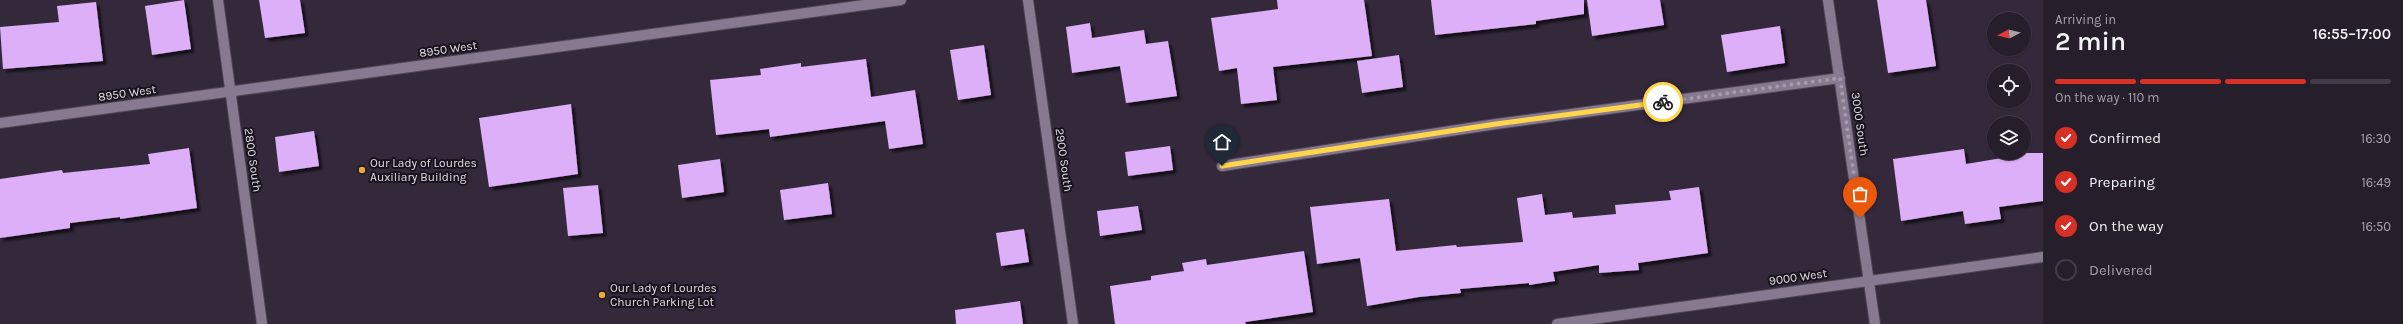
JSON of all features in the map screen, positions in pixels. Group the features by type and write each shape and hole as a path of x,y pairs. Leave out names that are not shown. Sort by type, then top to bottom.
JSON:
{"street":[{"name":"2800 South","path":"218,0 262,324"},
{"name":"8950 West","path":"0,123 900,0"},
{"name":"2900 South","path":"1028,0 1073,324"},
{"name":"3000 South","path":"1828,0 1875,324"},
{"path":"1222,166 1496,124 1840,78"},
{"name":"9000 West","path":"1557,324 2043,257"}],"building":[{"path":"184,0 191,49 152,55 145,6"},
{"path":"259,0 300,0 305,33 265,38"},
{"path":"1277,0 1364,0 1372,56 1273,67 1277,100 1241,104 1237,68 1219,71 1211,18 1278,9"},
{"path":"1431,0 1584,0 1584,14 1536,21 1536,24 1435,35"},
{"path":"1587,0 1660,0 1664,25 1592,36"},
{"path":"1877,0 1926,0 1936,66 1888,73"},
{"path":"96,2 103,61 3,69 0,27 59,22 57,6"},
{"path":"1090,23 1092,38 1144,30 1146,44 1168,41 1177,96 1126,103 1120,66 1072,73 1066,27"},
{"path":"1780,26 1785,63 1727,72 1721,35"},
{"path":"984,45 991,95 958,100 950,50"},
{"path":"1399,55 1403,87 1362,93 1357,61"},
{"path":"866,59 871,97 915,90 923,144 889,149 885,121 770,137 769,129 716,135 710,80 761,75 760,69 801,63 801,67"},
{"path":"571,104 578,174 489,187 479,118"},
{"path":"314,131 319,166 279,172 275,137"},
{"path":"1170,146 1173,170 1128,176 1125,152"},
{"path":"189,148 197,208 120,219 120,217 70,223 70,228 0,238 0,179 62,170 63,173 150,164 148,154"},
{"path":"1964,149 1966,164 1990,160 2031,160 2031,153 2043,153 2043,201 1999,207 2001,219 1965,224 1963,211 1901,221 1893,159"},
{"path":"720,159 724,192 682,198 678,165"},
{"path":"828,183 832,214 784,220 780,190"},
{"path":"598,185 603,233 568,236 563,188"},
{"path":"1699,187 1708,253 1638,263 1639,270 1599,273 1599,265 1553,272 1555,281 1529,285 1529,283 1460,289 1461,293 1419,297 1367,306 1360,258 1317,264 1310,207 1389,199 1396,251 1456,245 1457,247 1523,242 1517,198 1542,194 1545,215 1572,212 1573,218 1616,214 1615,205 1671,200 1669,191"},
{"path":"1138,206 1142,230 1100,236 1097,211"},
{"path":"1024,229 1029,262 1001,266 996,233"},
{"path":"1304,251 1313,312 1245,322 1246,324 1115,324 1110,286 1151,280 1151,276 1184,271 1182,263 1206,259 1207,265"},
{"path":"1020,301 1023,324 956,324 955,310"}],"way so far":[{"path":"1663,102 1840,78 1860,218"}],"place":[{"name":"Our Lady of Lourdes Auxiliary Building","path":"362,170"},
{"name":"Our Lady of Lourdes Church Parking Lot","path":"602,295"}],"route":[{"path":"1222,166 1496,124 1663,102"}]}
